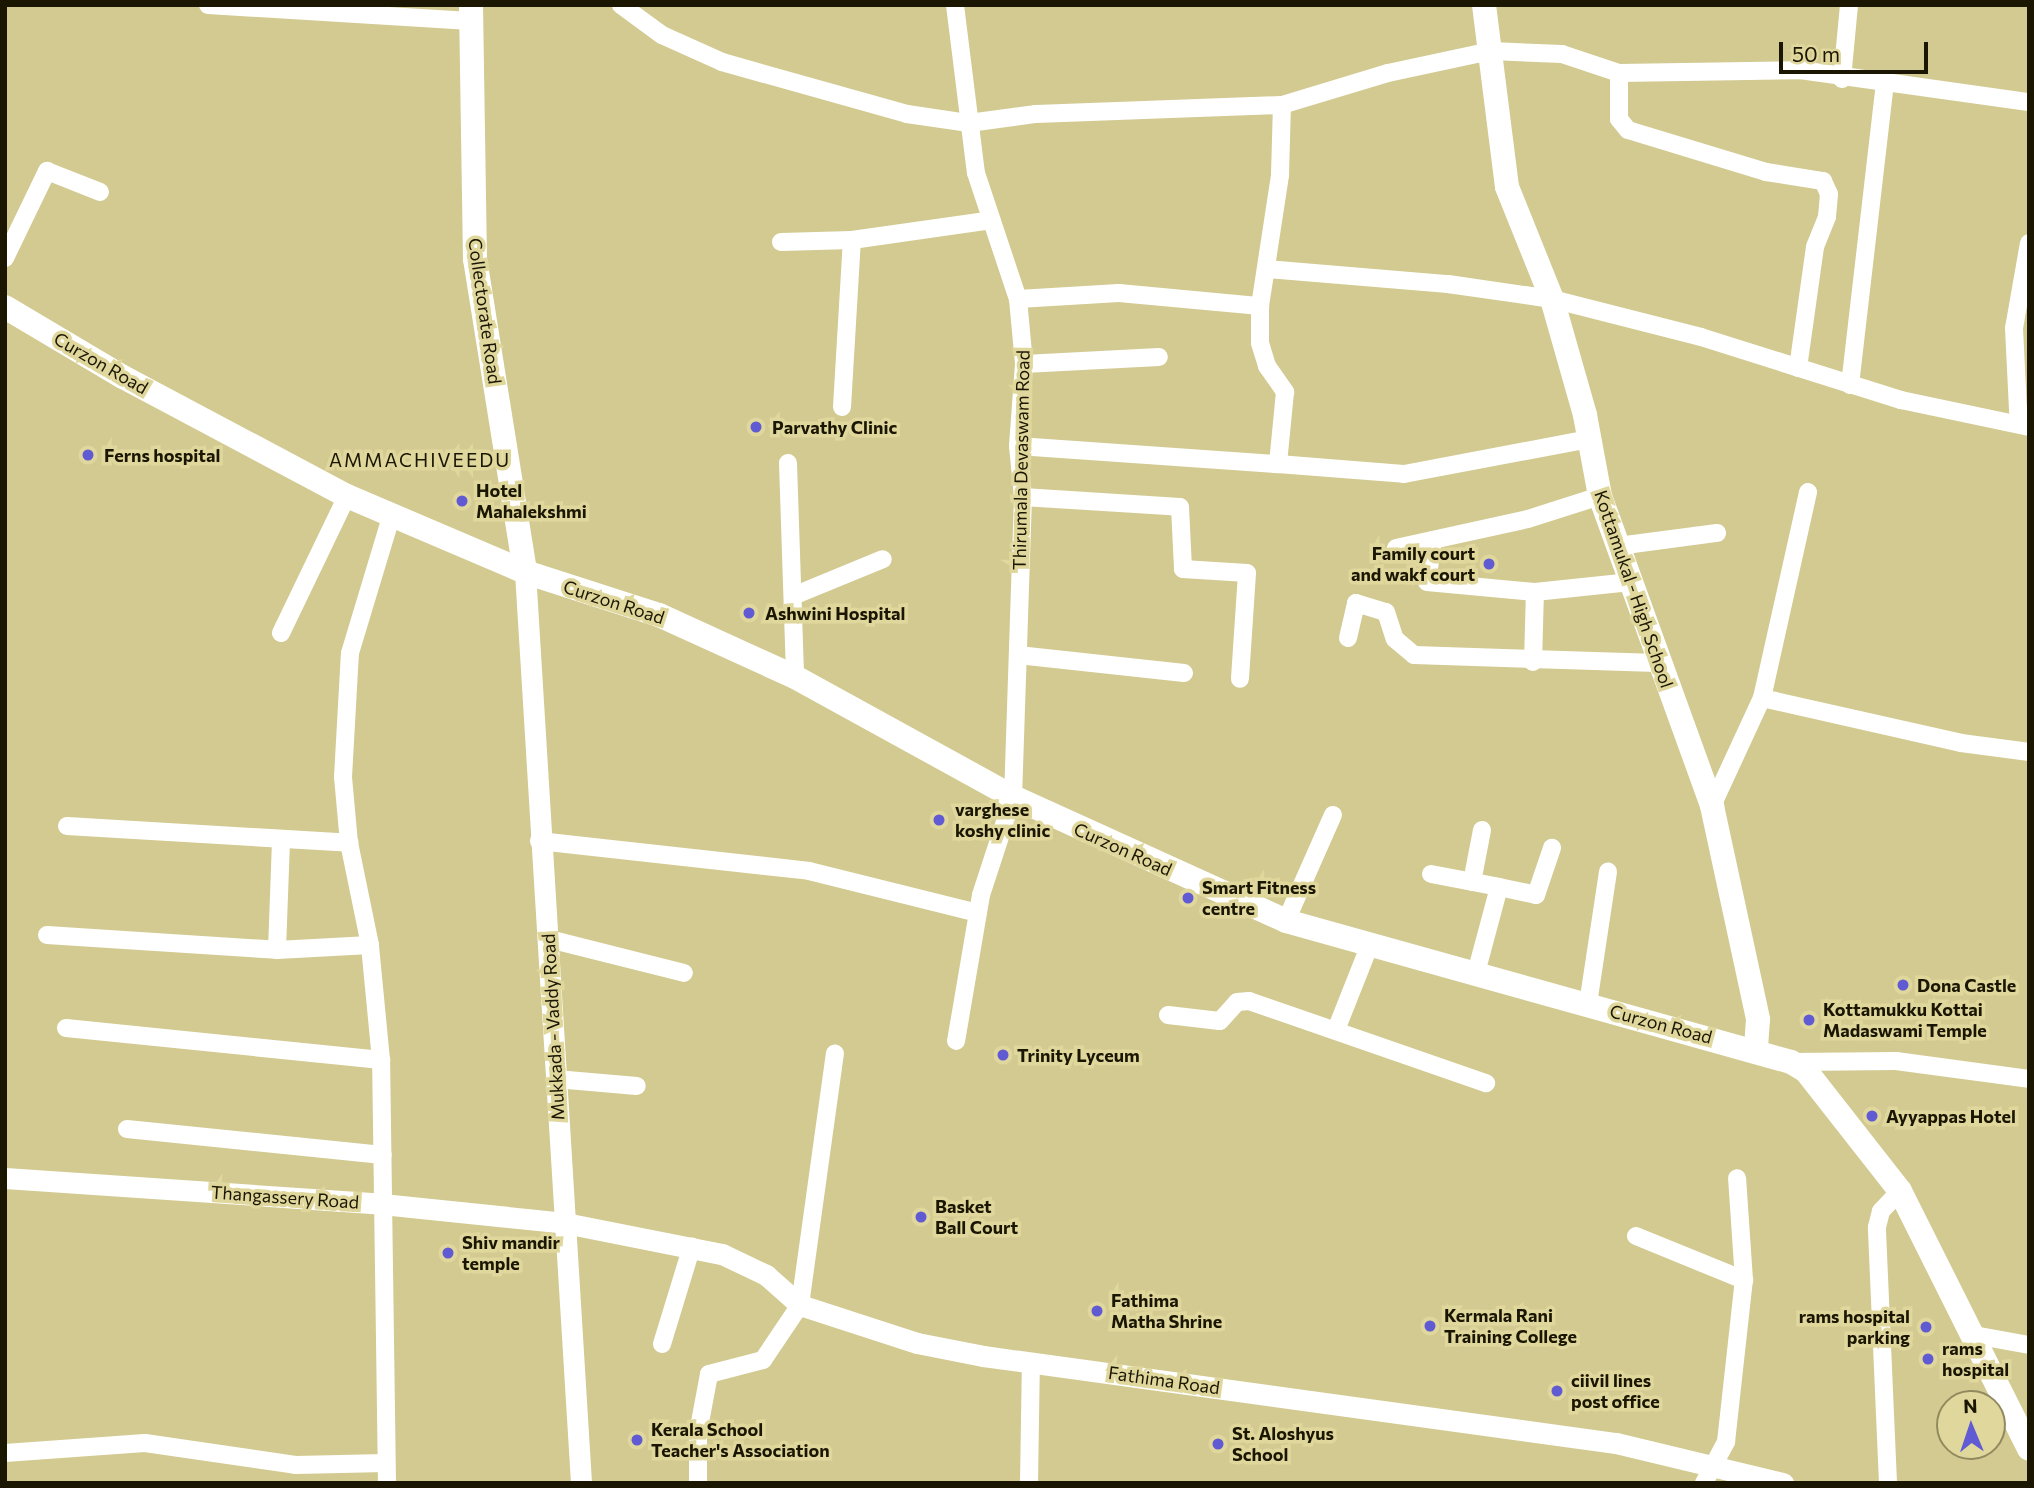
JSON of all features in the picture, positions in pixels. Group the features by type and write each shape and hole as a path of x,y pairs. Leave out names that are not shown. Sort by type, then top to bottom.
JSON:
{"main road":[{"name":"Kottamukal - High School","path":"1484,5 1507,187 1552,299 1590,439 1600,496 1657,663 1712,806 1758,1019 1756,1050"},
{"name":"Collectorate Road","path":"471,13 475,259 525,572"},
{"name":"Curzon Road","path":"5,307 123,377 347,496 525,572 659,615 794,677 1013,797 1286,921 1756,1050 1791,1062 1806,1071 1900,1191 2029,1449"}],"street":[{"path":"208,5 471,13"},
{"path":"621,5 662,35 722,62 907,114 969,122 1036,114 1282,105 1388,73 1491,51 1562,54 1619,73 1800,70 1842,79 1885,81 2029,102"},
{"name":"Thirumala Devaswam Road","path":"954,5 976,173 1018,299 1024,364 1018,446 1023,496 1013,797 978,913 956,1041"},
{"path":"1842,79 1849,5"},
{"path":"1619,73 1619,119 1628,130 1766,172 1823,181 1829,194 1827,217 1815,247 1798,368"},
{"path":"1850,385 1885,81"},
{"path":"1278,464 1285,392 1267,366 1260,343 1260,306 1268,269 1280,175 1282,105"},
{"path":"5,258 47,172 100,191"},
{"path":"781,242 852,240 992,220"},
{"path":"842,407 852,240"},
{"path":"2029,243 2014,328 2018,411 2029,424"},
{"path":"1268,269 1448,284 1552,299 1701,337 1850,385 2029,424"},
{"path":"1018,299 1119,293 1260,306"},
{"path":"1024,364 1159,357"},
{"path":"1018,446 1404,474 1590,439"},
{"path":"788,463 794,677"},
{"path":"1712,806 1762,698 1808,492"},
{"path":"281,633 347,496"},
{"path":"1023,496 1180,507 1182,569 1247,573 1240,679"},
{"path":"1396,548 1528,519 1600,496"},
{"path":"387,1483 381,1060 370,945 349,843 343,777 350,653 392,514"},
{"path":"1618,546 1717,533"},
{"path":"1433,540 1427,582 1535,592 1630,582"},
{"path":"793,596 883,559"},
{"name":"Mukkada - Vaddy Road","path":"525,572 539,841 549,939 581,1483"},
{"path":"1533,662 1535,592"},
{"path":"1348,638 1356,603 1386,612 1395,639 1414,655 1533,662 1657,663"},
{"path":"1018,655 1184,673"},
{"path":"1762,698 1961,743 2029,752"},
{"path":"1286,921 1333,815"},
{"path":"67,826 349,843"},
{"path":"1472,882 1482,830"},
{"path":"277,950 281,839"},
{"path":"539,841 809,871 978,913"},
{"path":"1432,874 1536,895 1552,848"},
{"path":"1588,1004 1608,871"},
{"path":"1476,973 1499,887"},
{"path":"47,935 277,950 370,945"},
{"path":"549,939 684,973"},
{"path":"1336,1030 1370,944"},
{"path":"1168,1015 1220,1021 1237,1002 1249,1001 1336,1030 1375,1048 1486,1083"},
{"path":"66,1028 381,1060"},
{"path":"698,1483 698,1433 709,1374 763,1360 800,1305 835,1053"},
{"path":"1791,1062 1896,1061 2029,1079"},
{"path":"556,1079 637,1086"},
{"path":"127,1129 383,1155"},
{"name":"Thangassery Road","path":"5,1178 382,1204 565,1223"},
{"path":"1708,1473 1726,1442 1744,1280 1737,1178"},
{"path":"1888,1483 1877,1227 1881,1211 1900,1191"},
{"name":"Fathima Road","path":"565,1223 722,1254 766,1275 800,1305 917,1342 1031,1362 1616,1443 1708,1473 1783,1483"},
{"path":"1636,1236 1744,1280"},
{"path":"662,1344 692,1247"},
{"path":"1974,1335 2029,1345"},
{"path":"1029,1483 1031,1362"},
{"path":"5,1453 145,1443 295,1465 386,1463"}],"place":[{"name":"Parvathy Clinic","path":"756,427"},
{"name":"Ferns hospital","path":"88,455"},
{"name":"Hotel Mahalekshmi","path":"462,501"},
{"name":"Family court and wakf court","path":"1489,564"},
{"name":"Ashwini Hospital","path":"749,613"},
{"name":"varghese koshy clinic","path":"939,820"},
{"name":"Smart Fitness centre","path":"1188,898"},
{"name":"Dona Castle","path":"1903,985"},
{"name":"Kottamukku Kottai Madaswami Temple","path":"1809,1020"},
{"name":"Trinity Lyceum","path":"1003,1055"},
{"name":"Ayyappas Hotel","path":"1872,1116"},
{"name":"Basket Ball Court","path":"921,1217"},
{"name":"Shiv mandir temple","path":"448,1253"},
{"name":"Fathima Matha Shrine","path":"1097,1311"},
{"name":"Kermala Rani Training College","path":"1430,1326"},
{"name":"rams hospital parking","path":"1926,1327"},
{"name":"rams hospital","path":"1928,1359"},
{"name":"ciivil lines post office","path":"1557,1391"},
{"name":"Kerala School Teacher's Association","path":"637,1440"},
{"name":"St. Aloshyus School","path":"1218,1444"}],"district":[{"name":"AMMACHIVEEDU","path":"420,460"}]}
